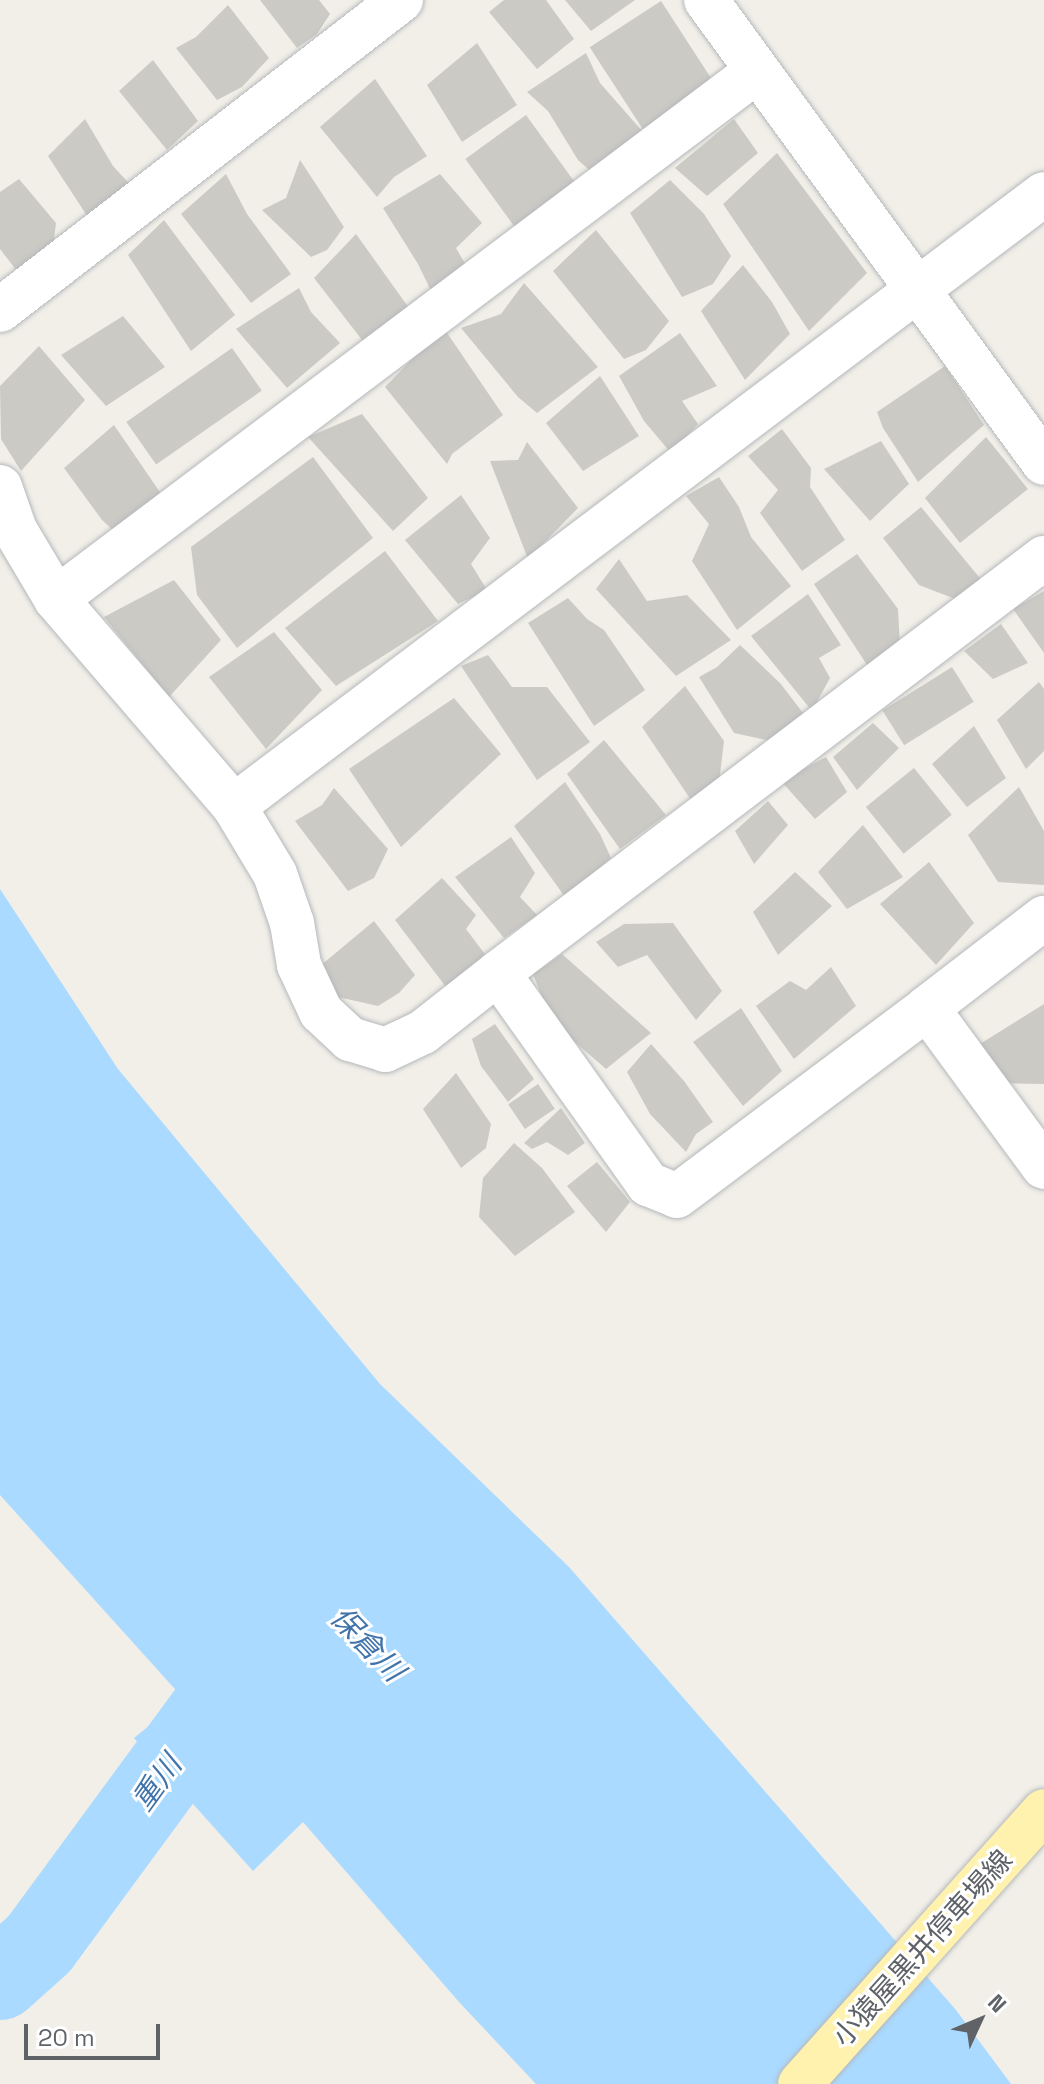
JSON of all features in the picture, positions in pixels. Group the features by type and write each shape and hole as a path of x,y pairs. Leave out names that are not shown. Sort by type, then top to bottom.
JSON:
{"main road":[{"name":"小猿屋黒井停車場線","path":"800,2084 1044,1811"}],"street":[{"path":"0,310 401,0"},
{"path":"706,0 1044,463"},
{"path":"56,599 757,71"},
{"path":"234,806 1044,194"},
{"path":"0,487 15,530 56,599 234,806 275,874 292,923 299,965 321,1012 350,1039 385,1050 423,1032 1044,558"},
{"path":"498,973 648,1184 677,1196 1044,918"},
{"path":"927,1008 1044,1167"}],"water":[{"name":"保倉川","path":"0,889 118,1069 380,1384 569,1567 956,2010 1011,2084 536,2084 459,2002 303,1822 253,1871 134,1738 183,1698 0,1495"}],"building":[{"path":"260,0 319,0 330,14 317,34 297,48"},
{"path":"504,0 546,0 574,39 537,69 489,12"},
{"path":"565,0 635,0 591,31"},
{"path":"661,1 717,87 646,134 590,47"},
{"path":"228,5 269,58 242,87 217,100 176,48 196,37"},
{"path":"477,43 517,105 462,142 427,85"},
{"path":"586,53 600,83 643,132 596,176 578,160 548,111 527,92"},
{"path":"153,60 198,121 167,150 119,91"},
{"path":"375,79 427,156 394,177 377,197 320,127"},
{"path":"526,115 575,182 514,226 465,159"},
{"path":"85,119 113,166 138,193 93,225 48,156"},
{"path":"734,119 758,153 707,196 675,168"},
{"path":"777,153 867,273 809,331 723,204"},
{"path":"300,160 344,227 327,250 311,257 262,210 286,198"},
{"path":"226,174 247,214 291,274 251,303 181,214"},
{"path":"440,174 482,223 456,248 468,269 434,297 418,264 383,208"},
{"path":"19,179 56,223 52,255 20,275 0,249 0,192"},
{"path":"670,180 704,214 731,256 713,284 682,297 630,213"},
{"path":"164,220 235,315 191,351 128,255"},
{"path":"596,230 669,321 646,350 624,359 553,271"},
{"path":"356,234 409,308 366,345 314,278"},
{"path":"743,265 772,302 790,334 745,380 701,311"},
{"path":"524,283 598,367 537,413 518,397 461,328 501,314"},
{"path":"299,288 311,312 340,343 287,388 236,329"},
{"path":"123,316 165,367 106,406 61,355"},
{"path":"443,327 503,415 452,454 447,464 385,387"},
{"path":"680,333 717,386 682,401 698,424 671,453 644,421 619,376"},
{"path":"39,346 85,400 21,471 1,439 0,386"},
{"path":"232,348 262,391 156,465 126,422"},
{"path":"945,366 984,425 918,482 883,428 877,412"},
{"path":"600,376 639,436 583,471 546,423"},
{"path":"362,414 428,498 393,531 308,437"},
{"path":"114,425 166,501 124,540 102,520 64,468"},
{"path":"782,429 811,468 810,487 845,540 802,571 760,513 778,490 748,456"},
{"path":"986,437 1028,489 960,543 925,498"},
{"path":"881,441 909,484 870,521 824,469"},
{"path":"527,442 578,508 528,559 490,461 518,460"},
{"path":"313,457 373,538 237,648 197,595 191,547"},
{"path":"719,477 739,507 751,537 791,586 737,630 692,561 709,524 686,496"},
{"path":"461,495 490,538 471,564 487,590 458,604 405,540"},
{"path":"921,507 984,583 963,602 919,585 883,538"},
{"path":"385,551 438,621 336,686 285,628"},
{"path":"857,554 898,609 900,647 869,668 814,584"},
{"path":"619,559 647,601 687,595 731,640 676,676 596,589"},
{"path":"174,580 221,640 169,697 104,617"},
{"path":"1044,591 1044,653 1013,609"},
{"path":"808,594 841,645 819,658 830,678 812,711 751,636"},
{"path":"568,598 587,619 604,630 645,690 594,726 528,623"},
{"path":"1001,624 1028,663 993,679 964,651"},
{"path":"274,632 322,690 266,749 209,677"},
{"path":"740,645 780,683 810,722 781,743 734,733 699,677 717,667"},
{"path":"488,655 512,687 547,687 590,742 537,780 461,666"},
{"path":"952,667 974,702 904,745 882,710"},
{"path":"1039,682 1044,689 1044,751 1026,769 997,720"},
{"path":"685,686 724,741 719,783 693,803 642,727"},
{"path":"454,698 501,754 401,847 349,769"},
{"path":"873,723 899,748 857,790 833,757"},
{"path":"974,726 1006,778 967,807 932,764"},
{"path":"604,740 666,815 620,849 567,774"},
{"path":"826,757 847,792 815,819 781,781"},
{"path":"914,768 952,815 904,854 866,807"},
{"path":"565,782 600,834 611,858 565,897 514,826"},
{"path":"1019,787 1044,831 1044,885 998,882 968,835"},
{"path":"334,788 388,849 374,878 348,891 295,821 322,805"},
{"path":"768,801 788,825 754,864 735,831"},
{"path":"863,825 903,877 847,909 818,872"},
{"path":"511,837 535,873 520,897 537,915 504,938 455,877"},
{"path":"929,862 974,923 936,965 880,904"},
{"path":"795,872 832,906 778,955 753,912"},
{"path":"442,878 476,915 466,929 490,961 449,991 395,920"},
{"path":"374,921 415,975 399,993 378,1006 338,997 314,971"},
{"path":"673,923 722,991 696,1020 647,955 618,967 596,942 624,924"},
{"path":"562,954 651,1033 606,1069 552,1022 533,974"},
{"path":"831,967 856,1006 794,1059 756,1006 790,981 806,990"},
{"path":"1044,1004 1044,1084 998,1083 975,1047"},
{"path":"741,1008 782,1071 743,1106 693,1042"},
{"path":"495,1024 534,1079 508,1102 481,1066 472,1039"},
{"path":"651,1044 684,1081 713,1122 696,1134 686,1152 650,1114 627,1072"},
{"path":"456,1073 491,1124 486,1148 461,1168 423,1109"},
{"path":"538,1084 555,1109 525,1129 508,1104"},
{"path":"561,1108 585,1143 568,1155 547,1142 532,1149 524,1143"},
{"path":"514,1143 542,1168 575,1212 515,1256 479,1217 483,1178"},
{"path":"597,1162 630,1202 606,1232 567,1186"}],"waterway":[{"name":"重川","path":"0,1979 39,1944 232,1681"}]}
